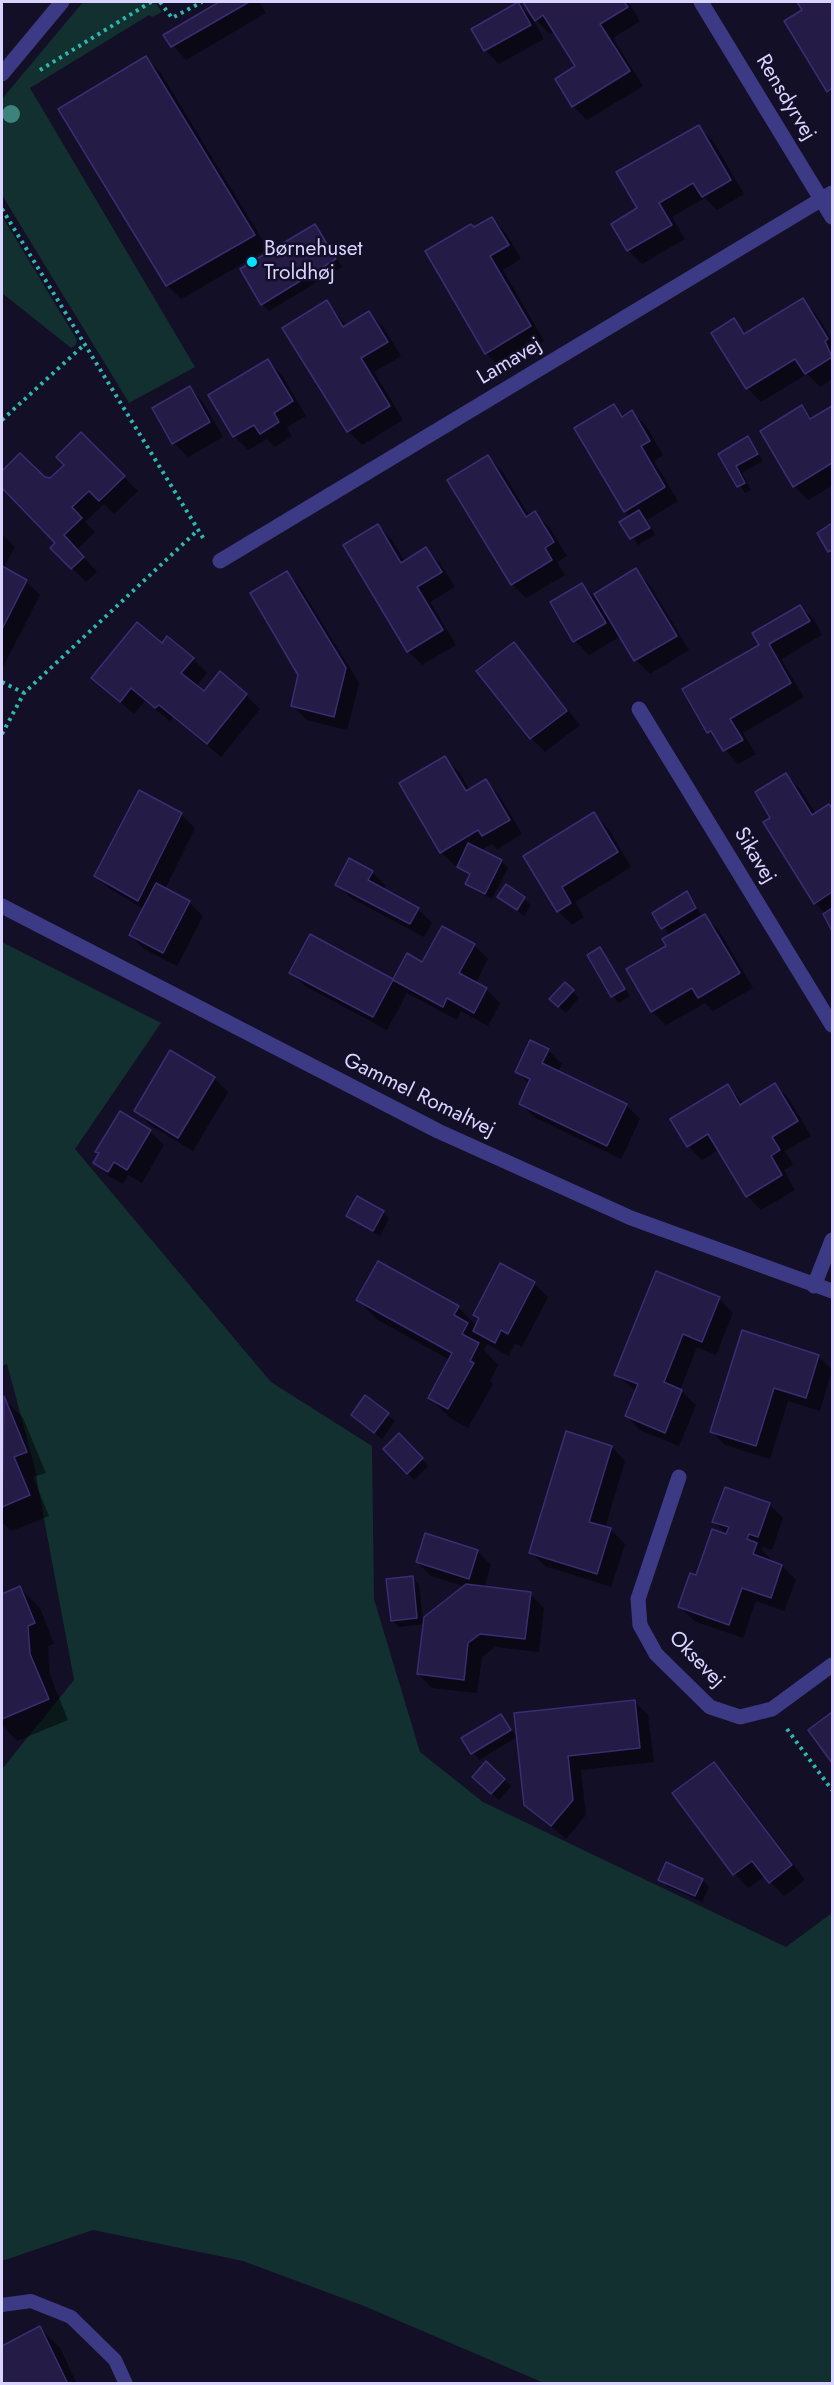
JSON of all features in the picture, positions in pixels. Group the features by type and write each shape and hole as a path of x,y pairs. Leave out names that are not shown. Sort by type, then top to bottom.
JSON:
{"street":[{"path":"2,74 62,2"},
{"name":"Rensdyrvej","path":"701,2 827,196 832,217"},
{"name":"Lamavej","path":"220,561 827,196"},
{"name":"Sikavej","path":"639,709 832,1025"},
{"name":"Gammel Romaltvej","path":"2,906 438,1131 631,1218 814,1287 832,1291"},
{"path":"814,1287 832,1240"},
{"name":"Oksevej","path":"679,1477 639,1599 640,1625 656,1654 710,1707 740,1717 772,1709 832,1665"}],"lane":[{"path":"2,2305 31,2301 71,2317 115,2360 126,2384"}],"path":[{"path":"34,74 151,2"},
{"path":"160,2 172,18 202,2"},
{"path":"2,209 197,531 220,561"},
{"path":"2,420 85,344"},
{"path":"2,734 24,693 197,531"},
{"path":"2,682 24,693"},
{"path":"772,1709 832,1790"}],"green space":[{"path":"83,2 155,2 162,12 152,17 149,15 30,88 195,367 129,403 2,195 2,99"},
{"path":"2,216 77,340 76,345 71,348 2,293"},
{"path":"2,942 161,1023 75,1149 271,1382 372,1446 374,1599 420,1752 483,1802 786,1947 832,1913 832,2383 544,2383 364,2306 243,2261 93,2230 2,2261 2,1769 74,1680 34,1465 7,1364 2,1366"}],"building":[{"path":"219,2 249,2 171,47 163,35"},
{"path":"518,2 531,25 484,51 471,29"},
{"path":"523,2 624,2 628,7 600,24 630,71 572,107 555,79 575,66 543,15 535,21"},
{"path":"797,2 831,2 832,4 832,88 827,92 784,21 802,10"},
{"path":"146,56 255,235 166,286 58,109"},
{"path":"699,125 731,180 702,197 693,183 659,203 672,225 627,251 611,224 637,208 616,172"},
{"path":"492,217 509,245 490,256 531,326 485,354 425,251 471,224 474,227"},
{"path":"315,224 336,259 261,305 240,269"},
{"path":"803,298 828,339 825,341 832,357 805,374 795,359 746,389 711,333 734,318 744,334"},
{"path":"327,300 343,327 369,311 388,342 361,358 390,406 347,432 282,328"},
{"path":"268,359 293,401 274,413 279,422 260,434 254,425 233,437 208,395"},
{"path":"190,386 210,422 172,444 152,408"},
{"path":"614,404 622,417 632,410 650,441 641,446 665,487 624,512 574,428"},
{"path":"802,405 810,419 832,406 832,463 793,487 760,431"},
{"path":"81,432 125,476 99,501 89,491 72,507 82,518 64,535 84,557 71,569 50,548 55,543 2,488 2,471 20,453 45,477 50,478 64,465 56,457"},
{"path":"748,436 758,454 736,466 745,483 737,487 718,454"},
{"path":"488,455 526,517 535,511 554,542 545,548 552,560 511,585 447,480"},
{"path":"639,510 650,528 630,539 619,522"},
{"path":"832,523 832,550 828,552 817,533"},
{"path":"378,524 401,563 426,547 442,572 417,587 443,630 407,652 343,545"},
{"path":"2,566 27,580 2,629"},
{"path":"636,568 677,636 634,661 594,594"},
{"path":"287,571 346,668 334,717 291,706 298,675 250,593"},
{"path":"582,583 606,623 573,642 550,602"},
{"path":"800,605 810,621 769,644 791,683 730,719 743,740 723,751 711,731 707,733 682,689 759,645 752,633"},
{"path":"137,622 162,643 167,636 194,658 181,673 204,691 220,671 247,694 207,744 159,705 155,708 131,688 120,702 91,678"},
{"path":"514,642 567,711 530,739 476,671"},
{"path":"445,756 466,791 486,779 510,820 482,836 478,830 440,853 399,783"},
{"path":"786,773 812,815 829,804 832,809 832,892 814,904 763,822 770,818 755,792"},
{"path":"139,790 182,813 138,901 94,876"},
{"path":"594,812 618,852 562,887 571,903 557,912 523,856"},
{"path":"468,843 502,860 485,894 465,884 470,874 457,867"},
{"path":"349,858 373,871 368,880 419,908 410,924 335,885"},
{"path":"156,883 190,901 163,953 129,935"},
{"path":"506,884 525,897 517,910 497,897"},
{"path":"687,891 696,908 661,929 652,913"},
{"path":"832,908 832,931 823,914"},
{"path":"705,914 740,973 698,998 692,988 651,1012 626,969 666,946 662,939"},
{"path":"442,926 475,944 459,973 487,988 474,1013 447,998 443,1007 393,980 373,1017 289,973 310,934 393,979 407,953 422,962"},
{"path":"600,947 625,989 611,997 587,955"},
{"path":"565,982 574,990 558,1007 549,999"},
{"path":"530,1040 549,1049 542,1063 627,1104 607,1146 519,1104 530,1079 515,1072"},
{"path":"170,1050 215,1077 178,1138 134,1111"},
{"path":"775,1083 798,1121 772,1137 780,1150 771,1156 782,1175 746,1197 708,1134 687,1147 670,1119 728,1084 740,1105"},
{"path":"120,1111 151,1130 127,1170 114,1162 108,1172 93,1163 99,1153 95,1152"},
{"path":"357,1196 384,1211 373,1231 346,1216"},
{"path":"378,1261 459,1306 454,1315 468,1323 462,1334 479,1343 470,1361 474,1363 448,1409 428,1398 452,1353 356,1300"},
{"path":"500,1263 535,1282 508,1334 501,1330 495,1343 473,1331 479,1318 473,1315"},
{"path":"656,1271 720,1297 702,1342 683,1334 664,1382 682,1390 665,1433 625,1416 638,1384 614,1375"},
{"path":"742,1330 819,1355 806,1398 774,1388 756,1446 710,1432"},
{"path":"365,1395 389,1413 374,1433 351,1415"},
{"path":"4,1396 27,1452 14,1457 30,1495 2,1507"},
{"path":"566,1431 612,1446 589,1522 611,1528 597,1574 529,1553"},
{"path":"399,1433 423,1458 407,1474 383,1449"},
{"path":"725,1487 770,1503 758,1537 749,1534 747,1539 757,1543 753,1554 782,1565 771,1598 742,1588 729,1625 678,1607 690,1573 696,1575 712,1529 726,1534 729,1527 712,1522"},
{"path":"425,1533 478,1550 469,1579 416,1562"},
{"path":"413,1576 417,1618 391,1621 386,1579"},
{"path":"466,1584 531,1592 525,1639 480,1634 468,1643 464,1680 417,1674 424,1617"},
{"path":"20,1586 35,1623 28,1626 30,1654 49,1699 2,1719 2,1594"},
{"path":"635,1700 640,1748 568,1756 573,1800 551,1826 524,1805 514,1713"},
{"path":"832,1712 832,1763 808,1730"},
{"path":"501,1714 511,1730 471,1754 461,1738"},
{"path":"486,1761 505,1779 491,1794 472,1777"},
{"path":"714,1762 792,1865 769,1883 752,1861 733,1875 672,1793"},
{"path":"666,1862 703,1879 695,1896 658,1880"},
{"path":"40,2326 68,2384 2,2384 2,2346"}],"place":[{"name":"Børnehuset Troldhøj","path":"252,262"}]}
